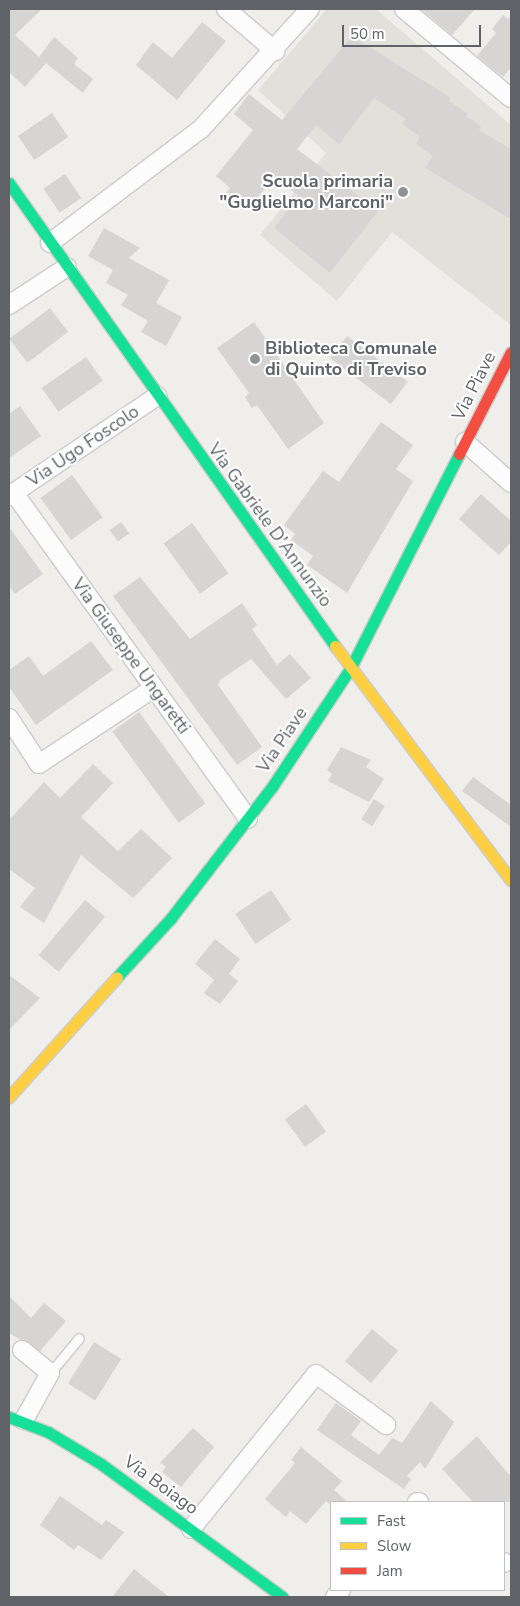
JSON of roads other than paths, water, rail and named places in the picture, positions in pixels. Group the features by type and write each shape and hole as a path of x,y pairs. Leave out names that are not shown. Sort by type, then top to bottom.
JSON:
{"street":[{"path":"226,9 275,51"},
{"path":"50,243 200,129 275,51 310,9"},
{"path":"404,9 511,98"},
{"name":"Via Gabriele D'Annunzio","path":"9,183 157,396 351,666 511,880"},
{"path":"9,305 67,267"},
{"name":"Via Piave","path":"9,1097 171,918 248,819 351,666 511,352"},
{"name":"Via Ugo Foscolo","path":"11,494 157,396"},
{"path":"465,442 511,484"},
{"name":"Via Giuseppe Ungaretti","path":"11,494 248,819"},
{"path":"9,718 39,764 154,688"},
{"path":"17,1418 50,1373 22,1350"},
{"path":"191,1528 316,1374 386,1425"},
{"name":"Via Boiago","path":"17,1418 88,1455 191,1528 283,1597"}],"lane":[{"path":"50,1373 79,1338"}],"place":[{"name":"Scuola primaria \"Guglielmo Marconi\"","path":"403,192"},
{"name":"Biblioteca Comunale di Quinto di Treviso","path":"255,359"}]}
